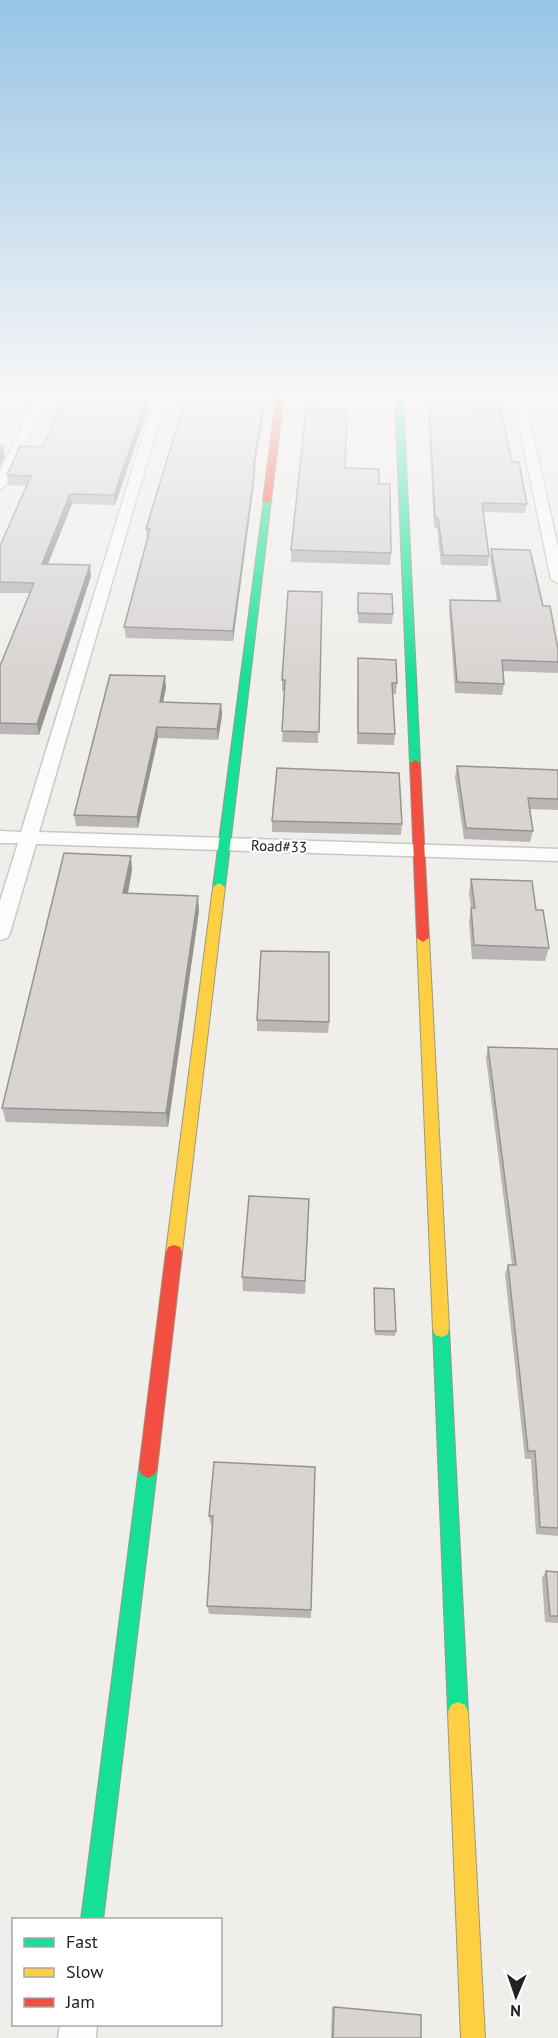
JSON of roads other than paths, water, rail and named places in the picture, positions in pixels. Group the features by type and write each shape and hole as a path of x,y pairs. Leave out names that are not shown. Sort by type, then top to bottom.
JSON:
{"street":[{"path":"0,933 133,488"},
{"path":"92,1918 269,488"},
{"path":"403,488 473,2038"},
{"path":"539,488 558,579"},
{"name":"Road#33","path":"0,837 558,855"}]}
